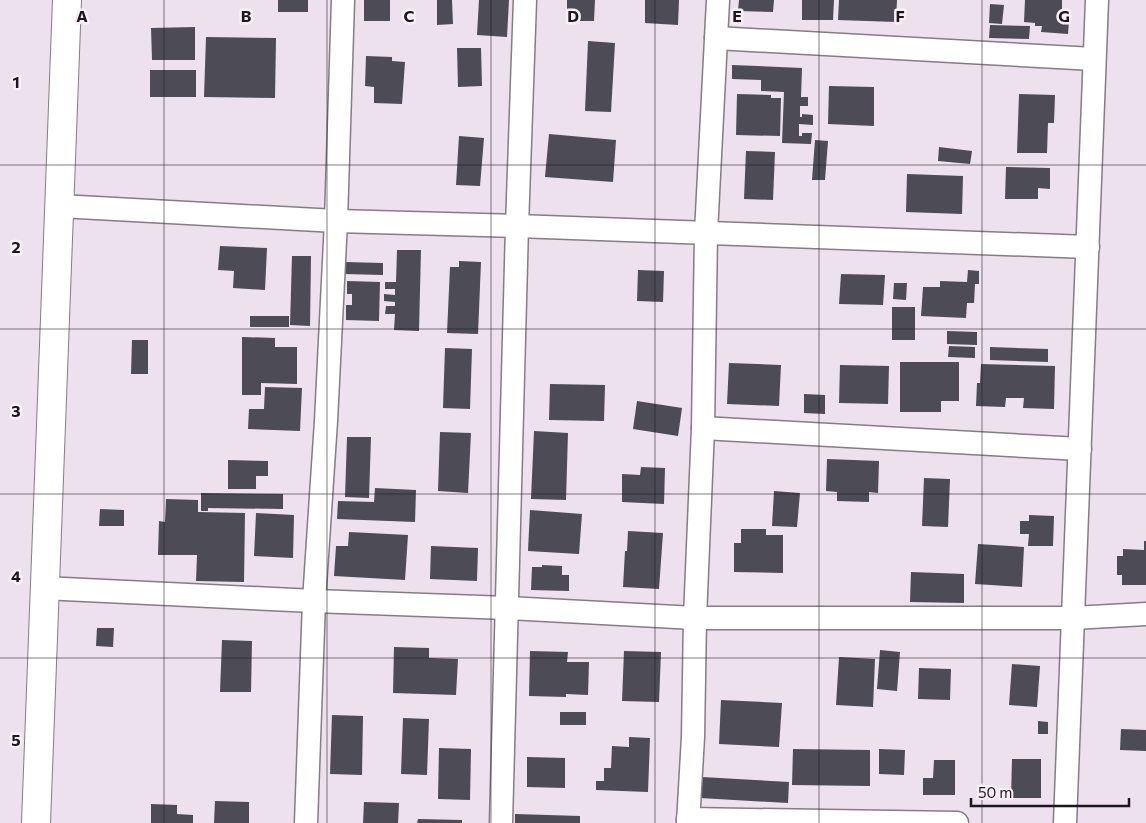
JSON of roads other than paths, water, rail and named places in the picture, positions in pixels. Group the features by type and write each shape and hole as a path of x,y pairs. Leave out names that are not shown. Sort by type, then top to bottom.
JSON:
{"main road":[{"path":"36,823 43,588 67,0"}],"street":[{"path":"306,823 314,601 326,420 336,221 343,0"},
{"path":"501,823 524,0"},
{"path":"718,0 706,233 703,428 688,821 957,823"},
{"path":"1065,823 1097,0"},
{"path":"716,38 1094,59"},
{"path":"60,206 336,221 1088,247"},
{"path":"703,428 1080,449"},
{"path":"43,588 695,618 1073,618 1146,614"}]}
